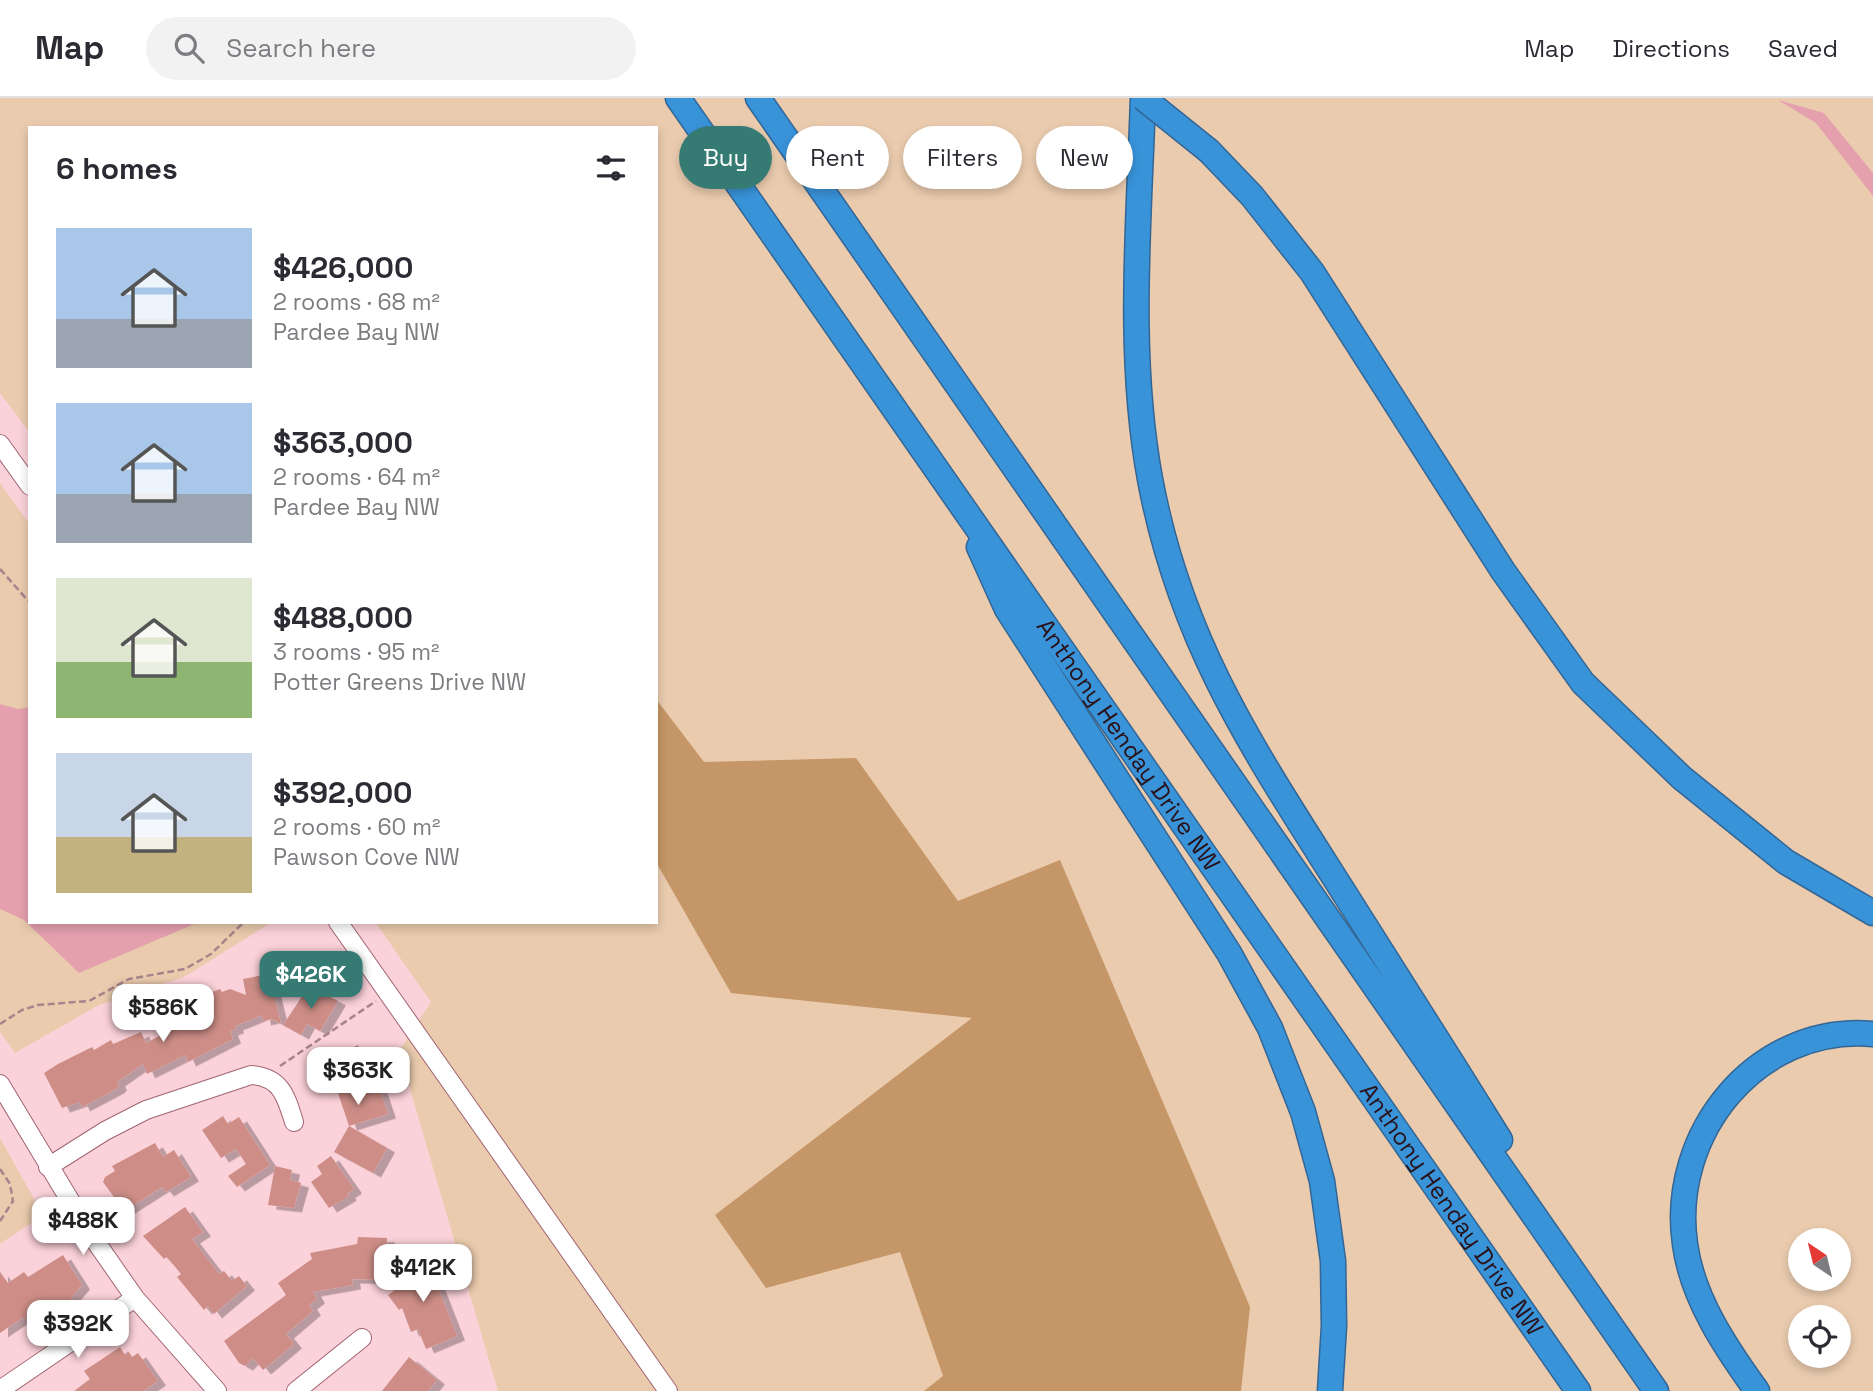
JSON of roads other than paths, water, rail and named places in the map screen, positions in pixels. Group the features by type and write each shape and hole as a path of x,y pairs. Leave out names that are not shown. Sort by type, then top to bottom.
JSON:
{"highway":[{"name":"Anthony Henday Drive NW","path":"678,98 1578,1391"},
{"path":"758,98 1656,1391"},
{"path":"1143,98 1138,331 1141,410 1150,479 1184,606 1208,666 1259,760 1503,1144 1514,1188"},
{"path":"1143,98 1209,152 1252,196 1312,272 1503,571 1561,655 1619,719 1716,806 1786,862 1873,914"},
{"path":"950,486 1007,609 1229,953 1270,1028 1303,1112 1322,1181 1333,1261 1334,1326 1330,1391"},
{"path":"1716,806 1873,898"},
{"path":"1757,1391 1715,1328 1692,1278 1685,1244 1683,1203 1687,1169 1713,1111 1738,1082 1772,1057 1805,1043 1839,1035 1873,1034"}],"street":[{"path":"0,444 28,483"},
{"path":"339,924 668,1391"},
{"path":"48,1167 106,1131 163,1103 250,1075 265,1076 282,1088 295,1122"},
{"path":"0,1084 48,1167 135,1298 217,1391"},
{"path":"0,1390 135,1298"},
{"path":"296,1391 362,1338"}]}
